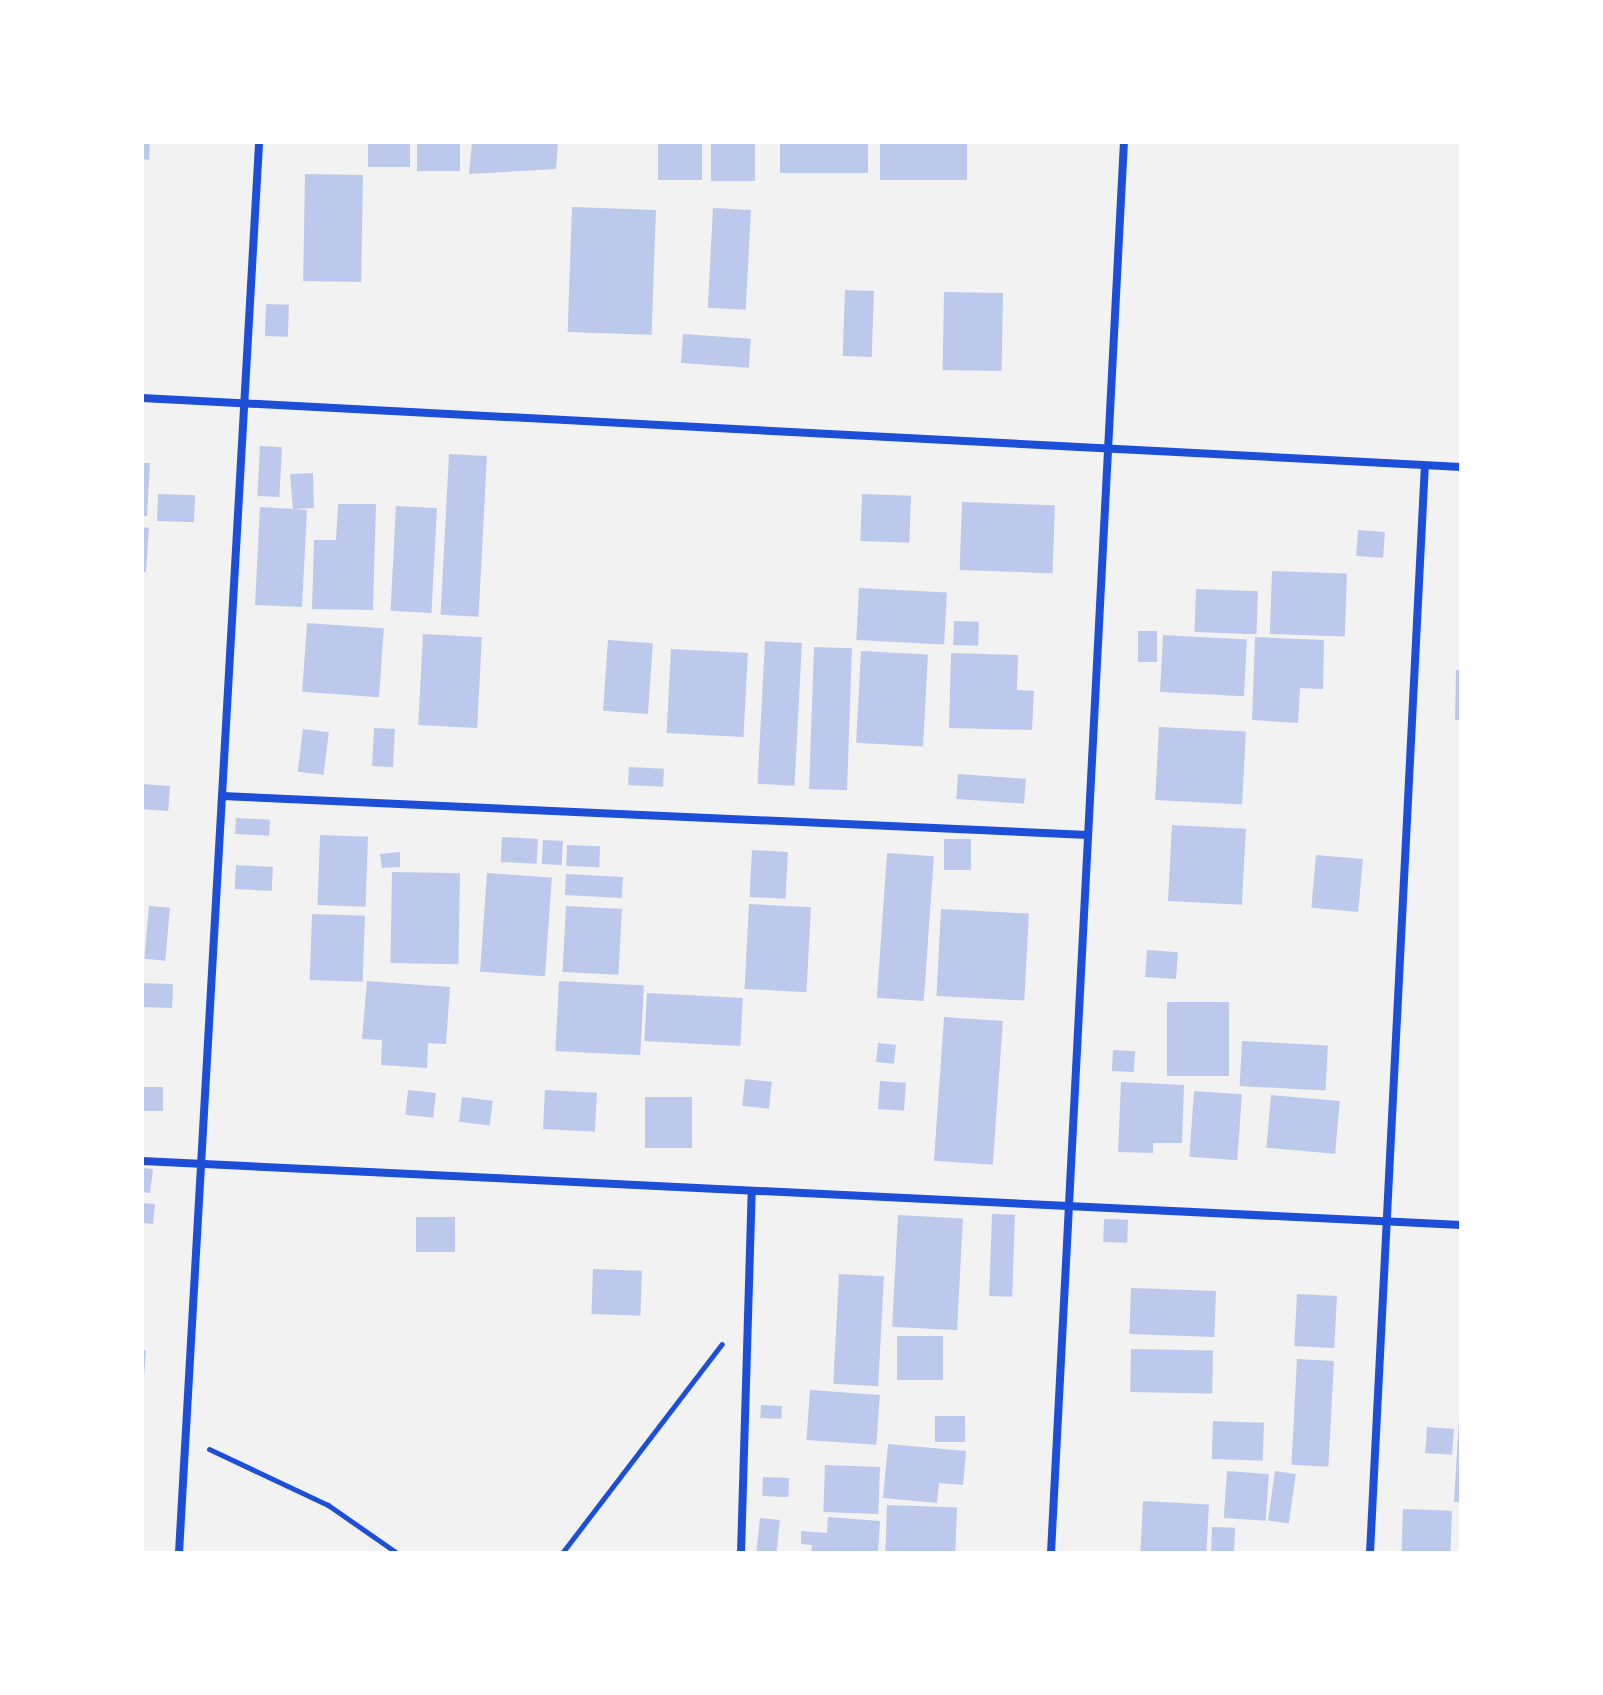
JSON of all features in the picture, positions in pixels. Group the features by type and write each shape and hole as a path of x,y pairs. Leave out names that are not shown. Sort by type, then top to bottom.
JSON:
{"street":[{"path":"179,1553 259,142"},
{"path":"1051,1553 1124,142"},
{"path":"142,398 1461,467"},
{"path":"1370,1553 1425,465"},
{"path":"222,796 1088,835"},
{"path":"142,1161 1461,1225"},
{"path":"741,1553 752,1191"}],"path":[{"path":"562,1553 749,1310"},
{"path":"186,1438 328,1505 397,1553"}],"building":[{"path":"142,142 150,142 149,160 142,159"},
{"path":"368,142 410,142 410,167 368,167"},
{"path":"417,142 460,142 460,171 417,171"},
{"path":"472,142 558,142 556,169 469,174"},
{"path":"658,142 702,142 702,180 658,180"},
{"path":"711,142 755,142 755,181 711,181"},
{"path":"780,142 868,142 868,173 780,173"},
{"path":"880,142 967,142 967,180 880,180"},
{"path":"305,174 363,175 361,282 303,281"},
{"path":"572,207 656,210 652,335 568,332"},
{"path":"713,208 751,210 746,310 708,308"},
{"path":"845,290 874,291 872,357 843,356"},
{"path":"944,292 1003,293 1002,371 943,370"},
{"path":"266,304 289,305 288,337 265,336"},
{"path":"683,334 751,339 749,368 681,363"},
{"path":"260,446 282,447 279,497 257,496"},
{"path":"449,454 487,456 479,617 441,615"},
{"path":"142,463 150,463 147,516 142,516"},
{"path":"313,473 314,508 293,509 290,474"},
{"path":"158,494 195,495 194,522 157,521"},
{"path":"862,494 911,496 909,543 860,541"},
{"path":"962,502 1055,505 1053,573 960,570"},
{"path":"338,504 376,504 373,610 312,609 314,540 336,540"},
{"path":"396,506 437,508 431,613 391,611"},
{"path":"260,507 307,510 302,607 255,605"},
{"path":"142,527 149,528 146,572 142,572"},
{"path":"1358,530 1385,532 1383,558 1356,556"},
{"path":"1272,571 1347,574 1345,637 1270,634"},
{"path":"859,588 947,593 944,645 856,640"},
{"path":"1196,589 1258,591 1256,634 1194,632"},
{"path":"954,621 979,622 978,646 953,645"},
{"path":"307,623 384,628 379,697 302,692"},
{"path":"1138,631 1157,631 1157,662 1138,662"},
{"path":"423,634 482,637 477,728 418,725"},
{"path":"1163,635 1247,639 1244,696 1160,692"},
{"path":"1255,637 1324,640 1323,689 1300,688 1298,723 1252,720"},
{"path":"608,640 653,643 648,714 603,711"},
{"path":"765,641 802,643 794,786 758,784"},
{"path":"814,647 852,648 847,790 809,789"},
{"path":"671,649 748,653 743,737 667,733"},
{"path":"861,651 928,655 923,746 856,743"},
{"path":"951,653 1018,655 1017,690 1034,691 1032,730 949,728"},
{"path":"1456,670 1461,670 1461,720 1455,720"},
{"path":"1159,727 1246,732 1242,804 1155,800"},
{"path":"374,728 395,729 393,767 372,766"},
{"path":"303,729 329,732 324,775 298,772"},
{"path":"629,767 664,769 663,787 628,785"},
{"path":"958,774 1026,779 1024,804 956,799"},
{"path":"142,784 170,786 168,811 142,809"},
{"path":"236,818 270,820 269,836 235,834"},
{"path":"1172,825 1246,829 1242,905 1168,901"},
{"path":"320,835 368,837 366,907 318,905"},
{"path":"502,837 538,839 537,864 501,862"},
{"path":"944,839 971,839 971,870 944,870"},
{"path":"543,840 563,841 562,865 542,864"},
{"path":"567,845 600,846 599,867 566,866"},
{"path":"752,850 788,852 785,899 750,897"},
{"path":"400,852 400,867 382,868 380,854"},
{"path":"887,853 934,856 924,1001 877,998"},
{"path":"1316,855 1363,859 1358,912 1311,908"},
{"path":"236,865 273,867 272,891 235,889"},
{"path":"392,872 460,873 458,964 390,963"},
{"path":"487,873 552,878 545,976 480,972"},
{"path":"566,874 623,877 622,898 565,895"},
{"path":"749,904 811,907 806,992 745,989"},
{"path":"149,906 170,908 165,961 144,959"},
{"path":"566,906 622,909 618,975 563,972"},
{"path":"941,909 1029,914 1024,1000 936,996"},
{"path":"312,914 365,916 363,982 310,980"},
{"path":"1147,950 1178,952 1176,979 1145,977"},
{"path":"367,981 450,987 446,1044 428,1043 427,1068 381,1065 382,1040 362,1039"},
{"path":"559,981 644,985 640,1055 555,1051"},
{"path":"144,983 173,984 172,1008 143,1007"},
{"path":"647,993 743,998 740,1046 644,1041"},
{"path":"1167,1002 1229,1002 1229,1076 1167,1076"},
{"path":"944,1017 1003,1021 993,1165 934,1161"},
{"path":"1242,1041 1328,1046 1326,1090 1240,1086"},
{"path":"878,1043 896,1045 894,1064 876,1062"},
{"path":"1113,1050 1135,1051 1134,1072 1112,1071"},
{"path":"745,1079 772,1082 769,1109 742,1106"},
{"path":"880,1081 906,1083 904,1111 878,1109"},
{"path":"1121,1082 1184,1085 1182,1143 1153,1143 1153,1153 1118,1152"},
{"path":"142,1087 163,1087 163,1111 142,1111"},
{"path":"408,1090 436,1093 433,1118 405,1115"},
{"path":"545,1090 597,1093 595,1132 543,1129"},
{"path":"1194,1091 1242,1094 1237,1160 1189,1157"},
{"path":"1271,1095 1340,1101 1335,1154 1266,1148"},
{"path":"462,1097 493,1101 490,1126 459,1122"},
{"path":"645,1097 692,1097 692,1148 645,1148"},
{"path":"142,1168 153,1169 150,1193 142,1192"},
{"path":"142,1203 155,1204 153,1224 142,1223"},
{"path":"992,1214 1015,1215 1012,1297 989,1296"},
{"path":"898,1215 963,1218 957,1330 892,1327"},
{"path":"416,1217 455,1217 455,1252 416,1252"},
{"path":"1104,1219 1128,1220 1127,1243 1103,1242"},
{"path":"593,1269 642,1271 640,1316 591,1314"},
{"path":"839,1274 884,1276 878,1386 833,1384"},
{"path":"1131,1288 1216,1291 1214,1337 1129,1334"},
{"path":"1297,1294 1337,1296 1334,1348 1294,1346"},
{"path":"897,1336 943,1336 943,1380 897,1380"},
{"path":"1131,1349 1213,1350 1212,1393 1130,1392"},
{"path":"142,1350 146,1350 144,1378 142,1378"},
{"path":"1297,1359 1334,1361 1328,1467 1291,1465"},
{"path":"810,1390 880,1395 876,1445 807,1440"},
{"path":"761,1405 782,1406 781,1419 760,1418"},
{"path":"935,1416 965,1416 965,1442 935,1442"},
{"path":"1459,1419 1461,1502 1454,1502"},
{"path":"1213,1421 1264,1423 1263,1461 1212,1459"},
{"path":"1427,1427 1454,1429 1452,1455 1425,1453"},
{"path":"888,1444 966,1451 963,1485 939,1483 937,1503 883,1498"},
{"path":"825,1465 880,1467 878,1514 823,1512"},
{"path":"1227,1471 1269,1474 1266,1521 1224,1518"},
{"path":"1275,1471 1296,1474 1289,1523 1268,1521"},
{"path":"763,1477 789,1478 788,1497 762,1496"},
{"path":"1143,1501 1209,1504 1206,1553 1140,1553"},
{"path":"887,1505 957,1507 955,1553 885,1553"},
{"path":"1403,1509 1452,1511 1450,1553 1401,1553"},
{"path":"828,1517 880,1521 878,1553 811,1553 812,1545 801,1544 801,1531 827,1533"},
{"path":"760,1518 780,1520 776,1553 756,1553"},
{"path":"1212,1527 1235,1528 1234,1553 1211,1553"}]}
